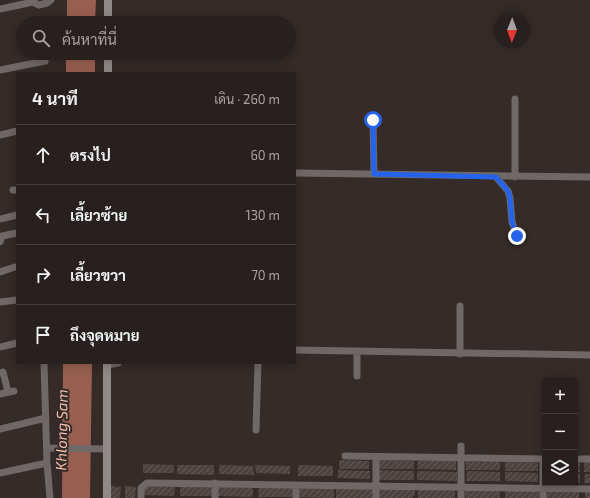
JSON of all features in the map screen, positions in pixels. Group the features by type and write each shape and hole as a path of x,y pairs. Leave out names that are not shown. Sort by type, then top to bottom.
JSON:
{"main road":[{"path":"108,0 108,16"},
{"path":"108,60 108,72"},
{"path":"106,498 107,364"}],"street":[{"path":"0,10 34,1 39,5 47,3 51,0"},
{"path":"0,70 46,61"},
{"path":"515,99 515,177"},
{"path":"373,120 374,174"},
{"path":"0,135 16,131"},
{"path":"296,173 590,178"},
{"path":"496,177 508,191 512,222 517,236"},
{"path":"0,219 16,215"},
{"path":"0,242 2,236 16,232"},
{"path":"0,272 14,267"},
{"path":"0,302 16,300"},
{"path":"460,306 460,354"},
{"path":"0,347 16,343"},
{"path":"296,350 460,354 590,355"},
{"path":"357,351 357,376"},
{"path":"44,364 47,463 50,498"},
{"path":"256,430 258,364"},
{"path":"0,394 11,391 3,372"},
{"path":"0,429 46,418"},
{"path":"461,446 461,498"},
{"path":"47,448 107,449"},
{"path":"345,456 542,459"},
{"path":"376,456 376,498"},
{"path":"578,459 590,459"},
{"path":"0,473 47,463"},
{"path":"141,498 141,488 147,483 590,489"},
{"path":"215,483 215,498"},
{"path":"296,485 296,498"},
{"path":"543,488 543,498"}],"shaded area":[{"path":"67,0 96,0 95,16 67,16"},
{"path":"66,60 95,60 95,72 66,72"},
{"path":"63,364 92,364 90,498 62,498"}],"building":[{"path":"339,460 369,461 369,469 339,469"},
{"path":"378,460 414,461 414,469 379,469"},
{"path":"418,461 456,461 456,470 417,469"},
{"path":"466,462 500,462 500,470 466,470"},
{"path":"505,462 538,463 538,471 505,471"},
{"path":"578,462 580,462 580,472 578,472"},
{"path":"584,462 590,462 590,472 584,472"},
{"path":"143,464 174,465 174,473 143,473"},
{"path":"177,465 214,465 214,475 177,474"},
{"path":"219,465 253,466 254,475 219,474"},
{"path":"255,465 290,466 290,474 256,473"},
{"path":"298,465 333,466 333,476 298,476"},
{"path":"338,470 370,471 370,479 338,478"},
{"path":"378,470 414,471 414,480 378,480"},
{"path":"417,471 457,472 457,481 417,480"},
{"path":"467,471 500,472 500,481 466,481"},
{"path":"505,472 538,473 538,482 505,481"},
{"path":"578,473 580,473 580,483 578,483"},
{"path":"585,474 590,474 590,483 584,483"},
{"path":"109,486 121,487 120,498 109,498"},
{"path":"125,486 136,487 135,498 125,498"},
{"path":"144,486 175,487 174,496 144,495"},
{"path":"180,487 212,487 212,496 180,496"},
{"path":"218,487 253,488 253,497 218,496"},
{"path":"259,488 294,488 294,497 258,497"},
{"path":"299,488 334,489 334,498 299,497"},
{"path":"379,488 415,489 415,496 413,496 413,498 379,498"},
{"path":"336,489 373,489 373,498 336,498"},
{"path":"418,490 455,491 455,498 418,498"},
{"path":"465,490 500,491 500,498 465,498"},
{"path":"505,491 539,491 539,498 505,498"},
{"path":"585,491 590,492 590,498 585,498"},
{"path":"545,492 579,492 579,498 545,498"}],"route":[{"path":"373,120 374,174 496,177 508,191 512,222 517,236"}],"water label":[{"name":"Khlong Sam","path":"62,430"}]}
